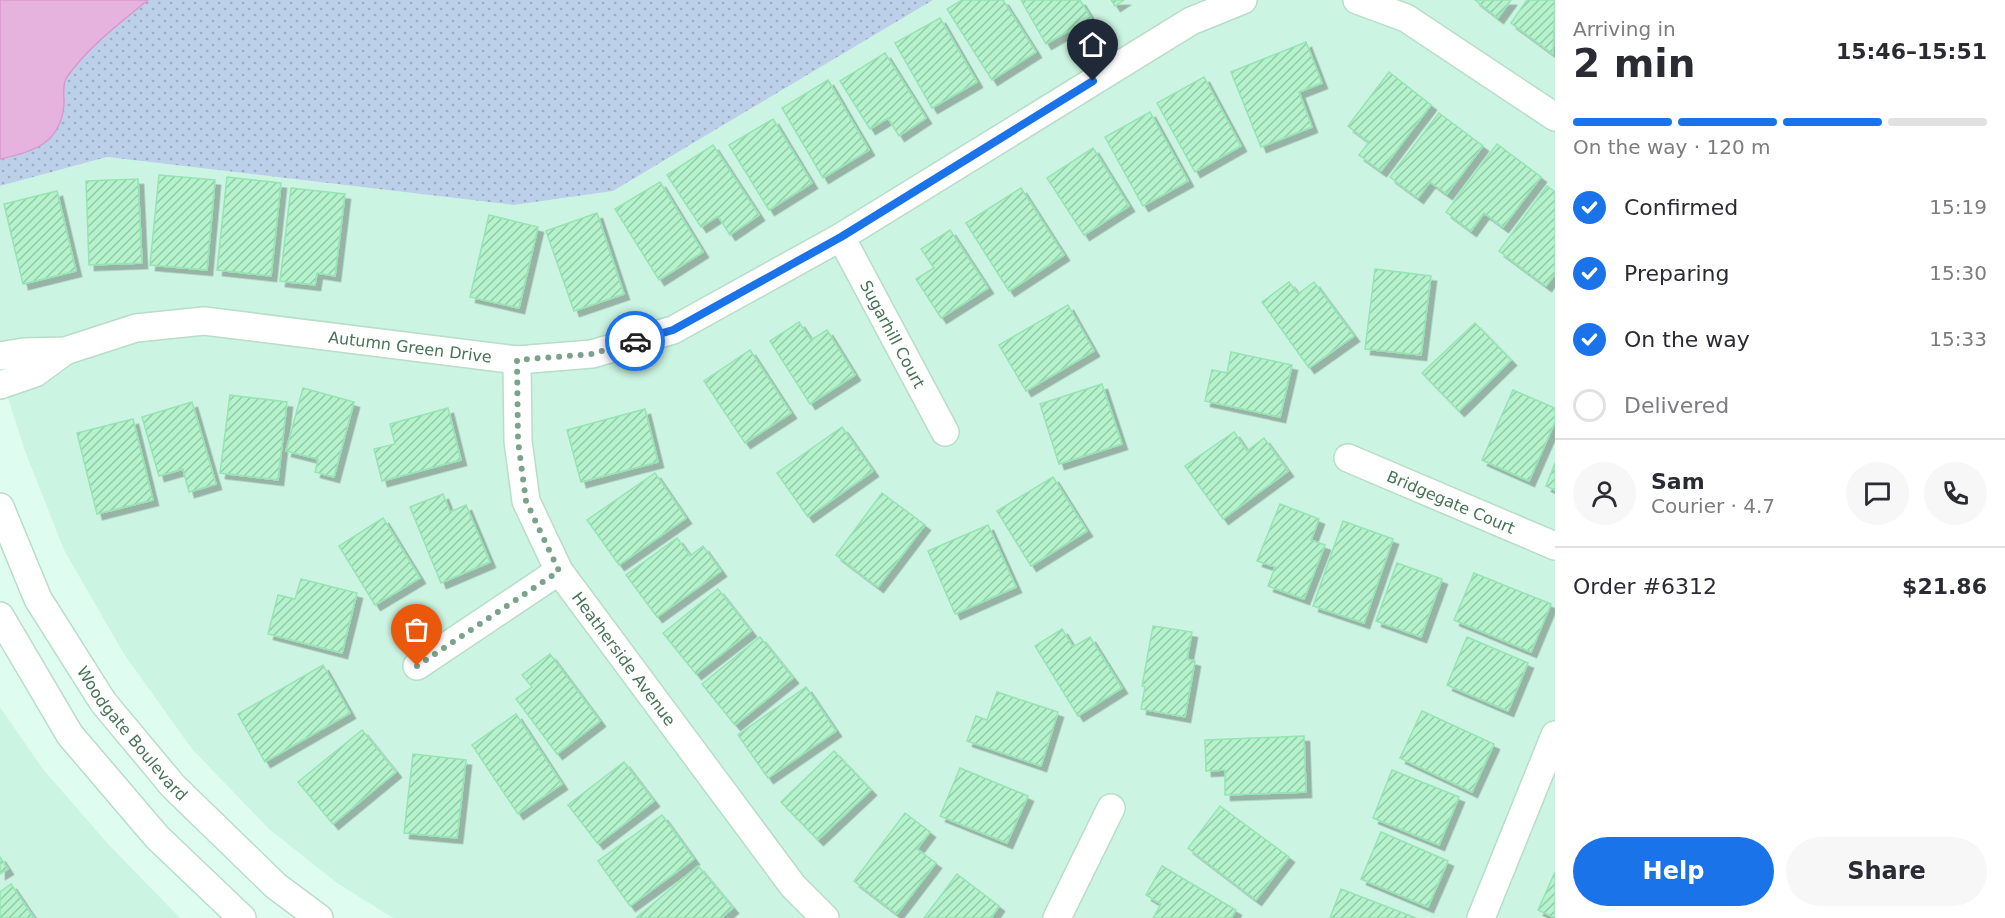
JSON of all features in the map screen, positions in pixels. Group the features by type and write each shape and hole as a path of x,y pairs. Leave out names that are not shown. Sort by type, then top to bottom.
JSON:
{"street":[{"name":"Autumn Green Drive","path":"0,356 24,352 65,351 136,328 204,321 517,360 592,354 673,330 841,237 1191,21 1243,0"},
{"path":"1357,0 1406,18 1555,117"},
{"name":"Sugarhill Court","path":"841,237 945,432"},
{"name":"Autumn Green Drive","path":"0,385 35,373 65,351"},
{"name":"Heatherside Avenue","path":"517,360 518,441 526,501 559,571 793,886 825,918"},
{"name":"Bridgegate Court","path":"1348,458 1555,546"},
{"name":"Woodgate Boulevard","path":"0,507 38,599 103,702 173,786 276,886 319,918"},
{"path":"417,666 559,571"},
{"path":"0,616 70,735 157,837 242,918"},
{"path":"1481,918 1555,735"},
{"path":"1057,918 1111,807"}],"shaded area":[{"path":"0,0 933,0 613,191 514,205 107,157 0,186"},
{"path":"0,0 148,0 94,46 67,77 64,86 62,117 51,137 34,149 0,159"},
{"path":"933,0 1555,0 1555,918 393,918 337,883 269,829 192,749 124,654 64,550 25,451 0,374 0,186 107,157 514,205 613,191"},
{"path":"0,707 42,768 108,844 180,918 0,918"}],"building":[{"path":"962,0 1003,0 1036,52 992,80 947,9"},
{"path":"1021,0 1080,0 1091,18 1046,44"},
{"path":"1111,0 1124,0 1115,6"},
{"path":"1475,0 1511,0 1498,18"},
{"path":"1527,0 1555,0 1553,54 1511,23"},
{"path":"940,18 977,82 932,108 895,43"},
{"path":"1306,42 1322,83 1299,92 1312,127 1261,147 1231,72"},
{"path":"885,53 926,118 899,136 888,118 870,129 840,81"},
{"path":"1389,72 1431,105 1381,171 1359,155 1369,142 1348,126"},
{"path":"1204,77 1241,146 1195,172 1157,103"},
{"path":"828,80 869,150 823,178 782,108"},
{"path":"1150,112 1188,181 1143,206 1105,137"},
{"path":"1439,113 1483,146 1447,194 1430,182 1418,198 1390,177"},
{"path":"773,119 812,183 769,210 729,145"},
{"path":"1497,144 1541,177 1503,227 1484,213 1471,231 1446,212"},
{"path":"713,145 759,215 730,235 718,216 701,227 667,175"},
{"path":"1093,148 1129,206 1084,235 1047,178"},
{"path":"159,175 215,180 207,270 150,265"},
{"path":"227,177 281,183 271,276 217,270"},
{"path":"138,179 142,263 89,265 86,181"},
{"path":"660,182 703,252 659,280 615,209"},
{"path":"1547,186 1555,192 1555,274 1546,286 1499,251"},
{"path":"291,188 345,194 335,276 317,273 315,285 280,281"},
{"path":"1021,188 1064,255 1009,291 966,223"},
{"path":"57,191 76,271 23,284 4,204"},
{"path":"597,213 624,294 574,311 546,231"},
{"path":"489,215 538,227 519,308 470,297"},
{"path":"950,230 988,288 941,318 916,279 934,268 921,249"},
{"path":"1375,269 1431,276 1421,355 1365,349"},
{"path":"1289,282 1298,294 1314,282 1354,336 1309,368 1262,302"},
{"path":"1068,305 1094,351 1026,391 999,345"},
{"path":"799,322 811,340 827,330 855,375 810,404 770,341"},
{"path":"1475,323 1511,360 1459,411 1422,373"},
{"path":"750,350 791,413 745,443 704,381"},
{"path":"1231,352 1292,365 1280,417 1205,401 1212,370 1227,373"},
{"path":"1102,384 1122,444 1059,464 1040,404"},
{"path":"303,388 354,402 334,477 315,472 318,459 286,451"},
{"path":"1513,390 1555,408 1555,422 1529,481 1482,460"},
{"path":"230,395 287,402 278,480 220,473"},
{"path":"192,402 216,484 189,492 183,469 159,476 142,417"},
{"path":"448,408 461,460 382,481 374,449 395,444 390,424"},
{"path":"645,409 658,462 581,482 567,430"},
{"path":"133,419 153,500 97,514 77,433"},
{"path":"842,427 873,471 808,517 777,473"},
{"path":"1234,432 1247,451 1264,438 1288,471 1223,519 1185,466"},
{"path":"1555,463 1555,490 1546,486"},
{"path":"655,473 686,518 619,565 587,520"},
{"path":"1053,477 1087,531 1031,566 997,511"},
{"path":"882,493 925,525 878,587 836,555"},
{"path":"443,494 450,512 466,505 490,562 441,583 410,507"},
{"path":"1280,504 1319,519 1311,540 1325,545 1304,599 1268,586 1275,567 1257,561"},
{"path":"383,518 420,578 375,605 339,546"},
{"path":"1343,521 1393,539 1364,623 1313,606"},
{"path":"988,525 1016,587 955,614 928,551"},
{"path":"677,538 690,556 703,546 721,571 657,617 626,575"},
{"path":"1397,563 1442,579 1421,637 1376,621"},
{"path":"1474,573 1551,604 1531,652 1454,620"},
{"path":"301,579 357,593 342,653 268,634 278,595 295,599"},
{"path":"718,589 751,631 696,674 663,633"},
{"path":"1153,626 1192,632 1187,659 1195,661 1185,717 1141,709 1145,687 1142,686"},
{"path":"1062,629 1073,647 1090,637 1122,688 1078,716 1035,646"},
{"path":"760,637 793,678 735,725 702,684"},
{"path":"1467,637 1528,663 1508,711 1447,685"},
{"path":"550,654 600,721 557,754 516,699 532,687 522,675"},
{"path":"323,665 350,713 265,762 238,714"},
{"path":"806,687 836,731 768,778 738,735"},
{"path":"997,692 1058,712 1041,766 967,741 976,716 987,720"},
{"path":"1422,711 1494,744 1472,792 1400,758"},
{"path":"516,714 562,784 518,814 472,745"},
{"path":"362,730 396,772 333,824 298,782"},
{"path":"1304,736 1306,792 1225,795 1225,770 1206,771 1205,740"},
{"path":"834,751 871,790 818,840 781,802"},
{"path":"413,754 466,760 457,838 404,833"},
{"path":"624,762 654,801 598,844 568,805"},
{"path":"960,768 1028,796 1007,843 940,816"},
{"path":"1392,770 1459,797 1439,845 1373,818"},
{"path":"1220,806 1289,857 1256,900 1188,848"},
{"path":"905,813 930,832 917,849 936,863 897,914 854,881"},
{"path":"662,815 694,859 630,906 598,861"},
{"path":"1381,832 1448,861 1428,907 1361,879"},
{"path":"0,857 8,869 0,874"},
{"path":"698,866 733,908 721,918 636,918"},
{"path":"1162,866 1236,910 1231,918 1153,918 1161,904 1146,895"},
{"path":"1555,872 1555,918 1538,910"},
{"path":"957,874 999,906 991,918 924,918"},
{"path":"11,884 34,918 0,918 0,892"},
{"path":"1341,889 1416,918 1330,918"}],"way so far":[{"path":"417,666 559,571 526,501 518,441 517,360 592,354 635,341"}],"route":[{"path":"635,341 673,330 841,237 1093,81"}]}
